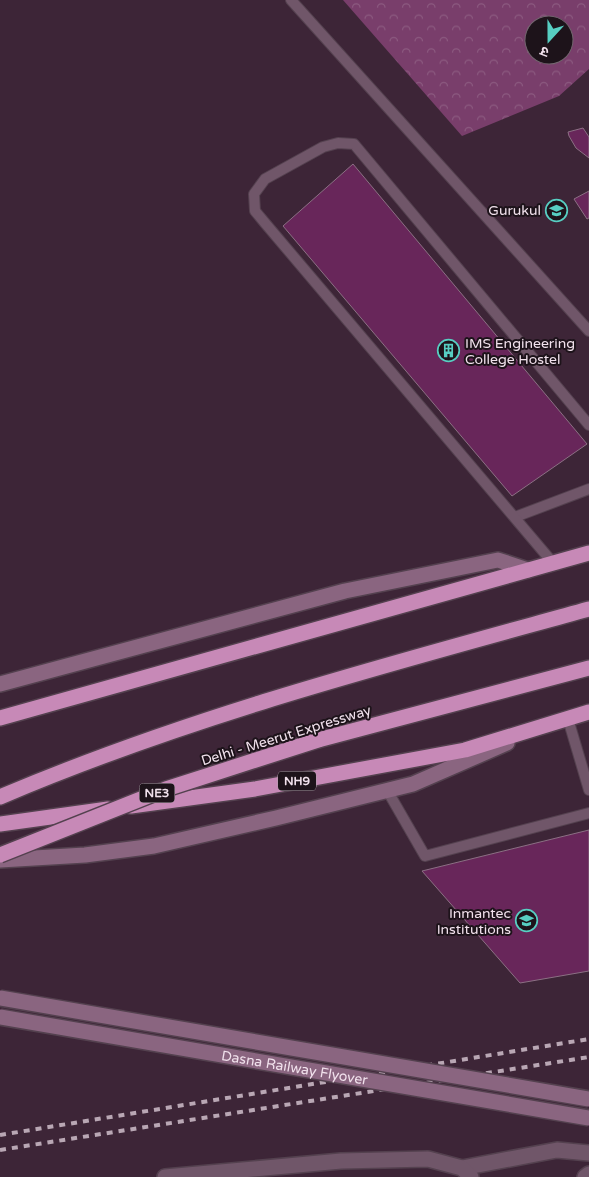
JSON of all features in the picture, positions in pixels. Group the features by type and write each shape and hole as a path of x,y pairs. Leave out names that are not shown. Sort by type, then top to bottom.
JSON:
{"highway":[{"path":"0,718 589,553"},
{"path":"0,797 57,772 151,738 297,690 589,609"},
{"name":"Delhi - Meerut Expressway","path":"0,855 166,789 318,740 589,668"},
{"name":"NH9","path":"0,824 255,789 465,750 589,712"}],"main road":[{"path":"0,684 345,591 498,560 528,570"},
{"path":"0,860 85,855 154,846 413,784 550,724"},
{"name":"Dasna Railway Flyover","path":"0,998 589,1099"},
{"name":"Dasna Railway Flyover","path":"0,1017 589,1118"}],"street":[{"path":"165,1177 370,1160 428,1159 466,1173 557,1150 589,1153"},
{"path":"586,1177 589,1174"}],"lane":[{"path":"291,0 589,331"},
{"path":"553,563 255,211 254,194 265,179 323,147 338,143 354,144 589,425"},
{"path":"515,516 589,489"},
{"path":"568,719 589,790"},
{"path":"387,790 426,856 589,813"}],"green space":[{"path":"343,0 589,0 589,69 559,96 462,136"}],"building":[{"path":"583,128 589,137 589,158 576,148 568,132"},
{"name":"IMS Engineering College Hostel","path":"353,164 587,444 512,496 283,226"},
{"path":"589,191 589,218 587,219 574,199"},
{"name":"Inmantec Institutions","path":"589,830 589,971 520,983 422,871"}],"railway":[{"path":"0,1135 589,1039"},
{"path":"0,1150 589,1057"}],"place":[{"name":"Gurukul","path":"557,210"},
{"name":"IMS Engineering College Hostel","path":"449,351"},
{"name":"Inmantec Institutions","path":"527,921"}]}
